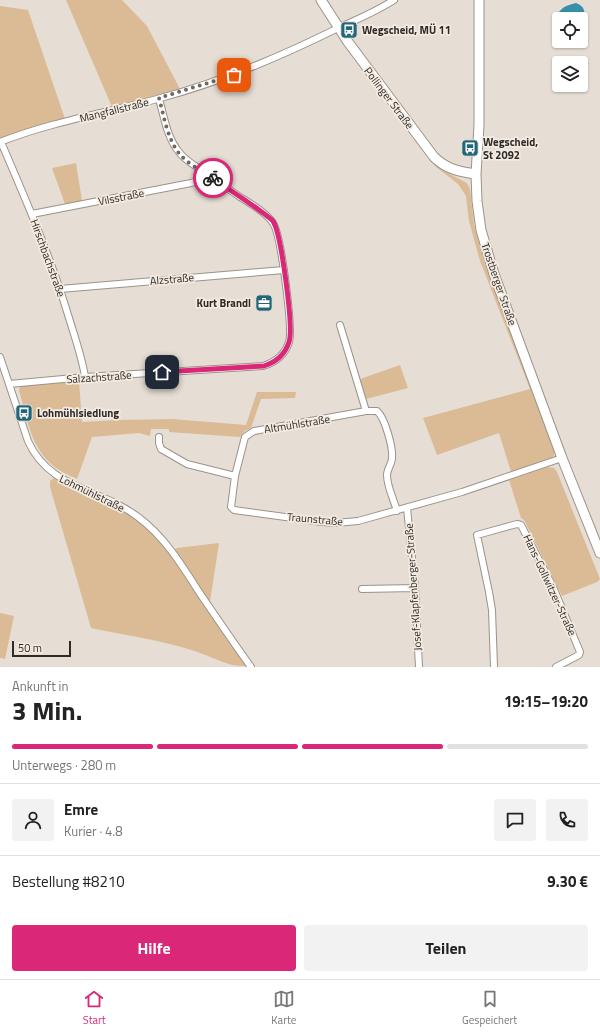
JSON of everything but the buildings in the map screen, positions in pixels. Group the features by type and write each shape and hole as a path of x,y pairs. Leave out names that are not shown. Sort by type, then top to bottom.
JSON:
{"main road":[{"name":"Pollinger Straße","path":"321,0 338,28 434,157 442,164 452,169 476,174"},
{"name":"Trostberger Straße","path":"479,0 476,174 479,220 487,254 562,458 600,553"}],"street":[{"name":"Mangfallstraße","path":"0,142 66,121 208,84 268,62 374,12 394,0"},
{"name":"Salzachstraße","path":"9,384 85,377 258,366 268,364 276,360 285,352 289,343 290,334 284,270 277,230 272,221 246,200 184,158 178,152 171,137 159,98"},
{"name":"Hirschbachstraße","path":"0,142 32,214 60,289 80,353 85,377"},
{"name":"Vilsstraße","path":"32,214 192,183 201,179 206,173"},
{"name":"Alzstraße","path":"60,289 284,270"},
{"path":"340,325 366,411 377,411 384,422 392,457 387,478 397,511"},
{"path":"0,357 9,384"},
{"name":"Lohmühlstraße","path":"9,384 31,447 44,466 60,478 126,508 153,530 186,572 251,667"},
{"name":"Altmühlstraße","path":"235,476 245,437 254,431 366,411"},
{"path":"159,437 161,449 187,464 235,476"},
{"name":"Traunstraße","path":"235,476 230,505 234,510 336,522 358,521 462,492 562,458"},
{"name":"Josef-Klapfenberger-Straße","path":"407,508 415,588 418,667"},
{"name":"Hans-Gollwitzer-Straße","path":"494,667 490,592 477,535 517,524 521,525 553,587 580,652 579,655 556,667"},
{"path":"362,590 415,588"}],"shaded area":[{"path":"66,0 122,0 147,26 180,89 112,107"},
{"path":"0,6 28,10 65,119 0,138"},
{"path":"429,158 442,170 467,183 470,189 474,225 485,264 555,453 553,457 511,472 499,433 437,455 423,418 530,389 480,261 469,221 466,196 458,184 436,167"},
{"path":"76,163 82,201 65,204 52,168"},
{"path":"400,365 408,388 366,399 360,379"},
{"path":"79,381 82,422 172,419 246,425 257,392 296,392 295,398 261,399 251,428 245,431 240,437 169,432 169,429 151,429 150,436 139,433 92,437 77,479 53,466 43,455 33,438 19,390 23,385"},
{"path":"548,467 554,468 557,472 600,579 597,582 562,596 524,520 521,518 509,480"},
{"path":"54,478 62,484 126,512 147,528 169,553 246,666 236,666 179,646 91,628 50,487 50,481"},
{"path":"219,543 210,602 174,550 177,548"},
{"path":"0,613 14,616 5,659 0,658"}],"water":[{"path":"576,3 583,8 584,12 559,12 568,5"}],"way so far":[{"path":"213,178 184,158 178,152 171,137 159,98 234,75"}],"place":[{"name":"Wegscheid, MÜ 11","path":"349,30"},
{"name":"Wegscheid, St 2092","path":"470,148"},
{"name":"Kurt Brandl","path":"264,303"},
{"name":"Lohmühlsiedlung","path":"24,413"}],"route":[{"path":"162,372 264,366 279,358 285,352 289,343 289,316 284,270 277,230 272,221 266,215 213,178"}]}
